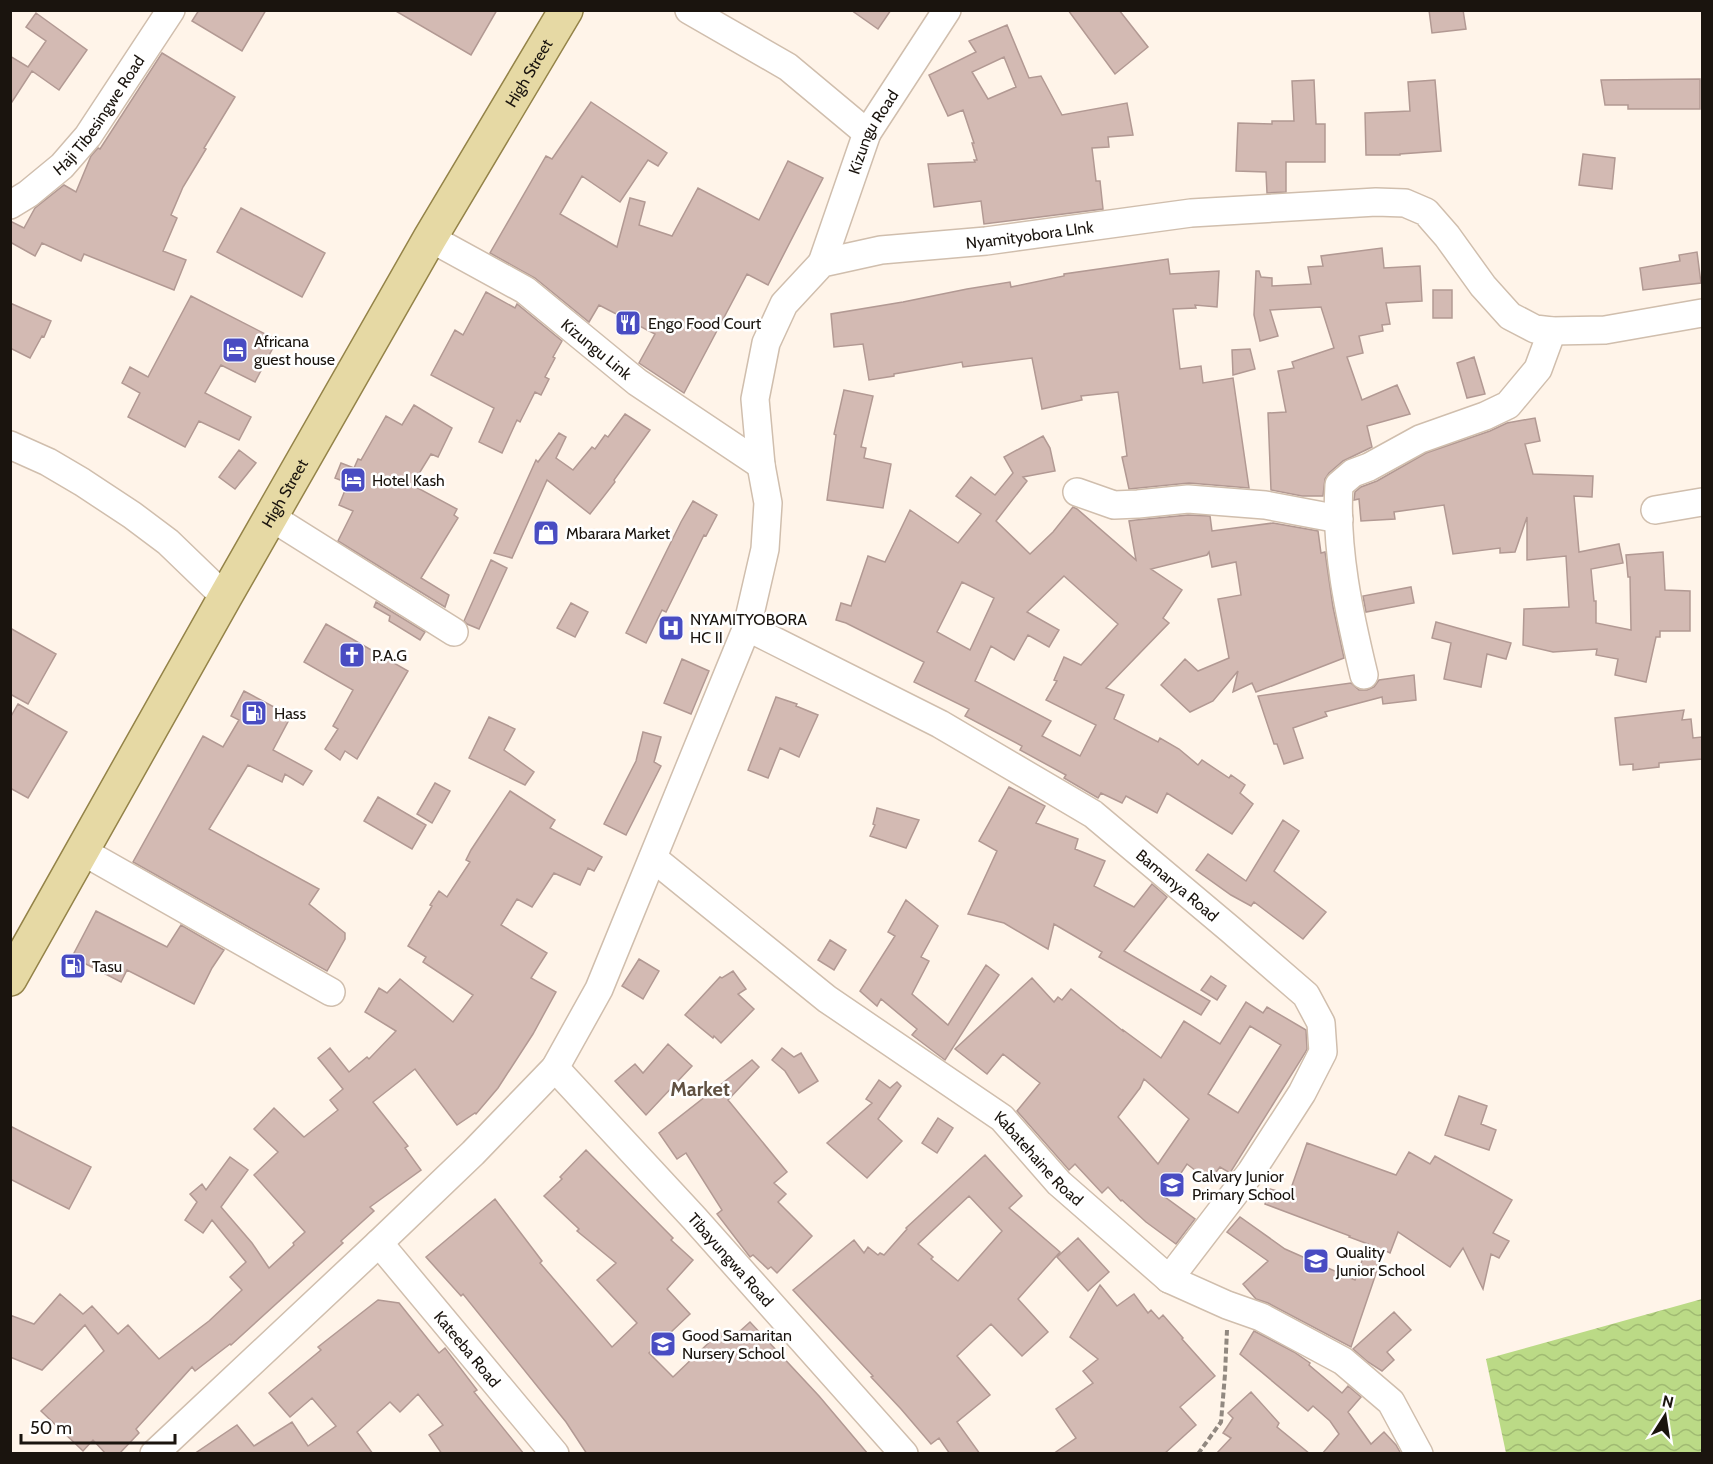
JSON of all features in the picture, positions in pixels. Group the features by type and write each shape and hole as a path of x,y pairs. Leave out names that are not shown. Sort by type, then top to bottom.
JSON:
{"main road":[{"name":"High Street","path":"10,979 430,238 566,10"}],"street":[{"name":"Haji Tibesingwe Road","path":"10,204 28,194 62,166 88,136 171,10"},
{"path":"690,10 788,67 867,133"},
{"name":"Kizungu Road","path":"822,263 867,133 947,10"},
{"name":"Nyamityobora LInk","path":"822,263 881,250 986,241 1191,213 1376,202 1405,203 1426,212 1447,236 1483,286 1510,316 1535,329 1605,330 1702,313"},
{"name":"Kizungu Link","path":"430,238 525,290 637,382 761,465"},
{"path":"154,1454 379,1244 472,1154 555,1068 599,989 747,627 765,549 768,503 761,465 755,399 766,343 784,304 822,263"},
{"path":"1364,675 1349,614 1339,537 1339,485 1353,473 1369,467 1420,439 1485,416 1508,405 1538,369 1552,331"},
{"path":"10,445 48,462 132,515 168,542 225,597"},
{"path":"1077,492 1113,505 1188,499 1265,505 1339,519"},
{"path":"1655,510 1702,502"},
{"path":"271,517 454,632"},
{"name":"Bamanya Road","path":"747,627 940,724 1093,814 1306,995 1321,1023 1323,1052 1302,1093 1251,1172 1169,1279"},
{"path":"82,851 331,992"},
{"name":"Kabatehaine Road","path":"653,858 827,999 1002,1118 1059,1183 1169,1279 1227,1305 1261,1317 1343,1361 1391,1402 1419,1454"},
{"name":"Tibayungwa Road","path":"555,1068 694,1218 904,1454"},
{"name":"Kateeba Road","path":"379,1244 555,1454"}],"path":[{"path":"1198,1454 1221,1422 1227,1305"}],"water":[{"path":"1702,1299 1702,1453 1506,1453 1486,1359"}],"building":[{"path":"199,10 266,10 242,51 192,21"},
{"path":"394,10 497,10 471,55"},
{"path":"851,10 891,10 878,29"},
{"path":"1068,10 1119,10 1148,47 1115,74"},
{"path":"1429,10 1463,10 1466,29 1432,33"},
{"path":"36,13 87,50 59,90 32,71 10,105 10,56 28,67 46,41 26,27"},
{"path":"1007,25 1029,78 1041,76 1062,115 1127,103 1133,135 1108,137 1109,147 1092,148 1096,181 1100,181 1103,209 984,224 981,201 934,207 928,164 975,162 974,160 977,160 963,110 948,116 929,75 976,52 969,41","holes":["1004,57 1016,87 988,99 972,72"]},
{"path":"162,53 235,97 204,148 206,149 183,187 171,215 177,218 163,251 186,260 174,290 84,254 81,261 42,243 35,256 10,242 10,221 24,228 35,208 64,185 76,192 91,156 98,148 100,149"},
{"path":"1700,79 1700,109 1628,109 1628,105 1605,105 1601,80"},
{"path":"1314,80 1316,124 1325,124 1325,162 1286,162 1286,192 1267,193 1266,172 1236,171 1238,123 1272,124 1272,121 1294,121 1292,81"},
{"path":"1435,80 1441,151 1400,155 1366,155 1365,113 1410,111 1408,82"},
{"path":"591,102 667,153 658,166 648,160 620,202 582,176 560,214 617,247 630,198 645,202 639,225 672,236 698,188 759,220 788,161 823,178 768,285 747,274 684,393 639,363 655,334 599,305 589,322 535,278 490,253 546,156 552,159"},
{"path":"1583,154 1615,158 1612,189 1579,185"},
{"path":"241,208 325,253 302,297 217,252"},
{"path":"1382,248 1384,268 1420,266 1422,301 1386,303 1390,324 1382,325 1383,331 1359,336 1363,353 1347,357 1362,400 1397,385 1410,414 1367,426 1372,447 1343,461 1329,473 1325,479 1323,496 1302,496 1271,490 1268,413 1286,412 1278,371 1294,368 1292,362 1334,348 1321,307 1270,310 1278,336 1260,341 1254,315 1256,271 1259,271 1261,277 1272,278 1272,286 1311,284 1308,267 1323,266 1321,256"},
{"path":"1697,252 1701,283 1643,290 1640,268 1680,261 1679,255"},
{"path":"1168,259 1170,274 1219,271 1217,307 1195,305 1196,308 1173,309 1180,369 1201,366 1203,383 1233,378 1249,488 1189,483 1129,489 1122,457 1127,456 1118,392 1081,396 1082,400 1042,409 1032,358 963,367 962,362 869,380 863,344 834,347 831,314 967,289 1010,282 1011,287 1064,276 1064,274"},
{"path":"1433,290 1452,290 1452,318 1433,318"},
{"path":"486,292 515,308 517,304 562,341 545,377 549,379 541,395 535,392 520,422 517,420 502,453 479,442 494,408 431,375 455,330 463,335"},
{"path":"191,296 277,340 255,382 221,365 205,393 251,417 239,440 199,421 185,447 128,417 140,393 122,383 130,367 148,377"},
{"path":"10,303 51,321 44,337 42,336 30,358 10,348"},
{"path":"1250,349 1255,369 1233,375 1232,350"},
{"path":"1474,357 1485,394 1467,398 1457,363"},
{"path":"844,390 873,396 861,447 866,448 864,458 891,464 883,508 827,500 836,435 834,434"},
{"path":"414,405 452,428 438,457 431,454 412,485 457,509 454,515 458,518 421,578 449,595 445,607 338,541 353,511 339,505 348,483 335,478 341,463 354,468 386,416 402,425"},
{"path":"625,414 650,430 590,514 547,480 512,558 494,553 536,460 538,462 559,433 566,437 556,458 573,470 592,447 595,449 605,435 608,437"},
{"path":"1535,418 1540,441 1525,444 1533,474 1593,476 1592,497 1574,496 1579,552 1619,544 1623,563 1591,569 1594,601 1596,601 1596,623 1631,630 1630,577 1628,577 1626,555 1663,552 1665,590 1690,591 1690,631 1660,631 1660,637 1656,637 1646,682 1615,675 1618,659 1596,655 1597,649 1553,652 1523,645 1524,609 1569,607 1566,556 1527,560 1527,517 1515,552 1500,553 1500,548 1453,554 1444,505 1394,512 1395,519 1361,521 1359,499 1354,500 1355,492 1361,487 1377,481 1426,453 1507,423"},
{"path":"1043,436 1050,448 1055,471 1023,477 1027,481 996,521 1030,554 1053,532 1073,507 1136,560 1129,521 1188,515 1210,516 1212,531 1273,523 1318,531 1321,553 1325,552 1333,607 1344,658 1256,692 1252,683 1233,692 1238,671 1213,701 1190,712 1161,685 1185,659 1198,671 1229,658 1218,599 1241,595 1236,562 1212,567 1209,552 1207,555 1151,569 1182,590 1163,618 1169,623 1106,688 1124,695 1114,719 1158,742 1160,738 1179,749 1198,765 1202,760 1229,778 1231,775 1245,785 1240,793 1253,804 1232,834 1167,793 1157,813 1126,796 1122,803 1101,793 1098,798 1064,778 1066,775 1020,750 1022,746 965,716 969,709 914,682 924,662 836,620 841,603 851,606 868,556 885,562 910,510 958,543 981,514 956,496 971,477 995,495 1013,473 1004,457","holes":["1064,576 1118,624 1081,665 1064,657 1054,680 1057,681 1046,700 1096,725 1080,756 1042,736 1051,721 975,681 991,646 1014,660 1028,635 1049,647 1059,630 1027,612","962,582 994,598 970,650 937,632"]},
{"path":"239,450 256,463 235,489 219,477"},
{"path":"693,501 717,515 706,536 704,535 666,612 662,610 646,643 626,633"},
{"path":"491,560 507,568 479,629 464,621"},
{"path":"1411,587 1414,603 1366,612 1363,596"},
{"path":"376,602 425,632 420,640 389,621 390,616 374,607"},
{"path":"571,603 588,612 575,637 557,628"},
{"path":"1436,622 1511,643 1506,659 1487,654 1481,687 1444,679 1451,643 1432,638"},
{"path":"326,624 408,671 357,759 345,751 340,760 325,749 338,729 333,726 353,690 304,662"},
{"path":"10,628 56,654 28,704 10,694"},
{"path":"682,659 709,671 691,714 664,703"},
{"path":"1414,675 1416,700 1383,704 1382,697 1325,712 1327,716 1293,728 1303,758 1284,764 1277,744 1274,744 1258,696 1351,683 1359,690 1367,690 1374,687 1379,680"},
{"path":"244,691 291,716 273,750 312,771 303,785 285,774 282,782 248,765 209,829 319,889 309,904 345,933 345,939 327,971 133,862 203,736 223,747 239,720 231,716"},
{"path":"776,697 797,704 796,706 818,715 799,757 780,748 768,778 748,770"},
{"path":"18,704 67,732 28,798 10,788 10,718"},
{"path":"1684,710 1682,720 1691,719 1693,738 1702,737 1702,759 1659,763 1659,767 1633,770 1633,764 1620,765 1615,718"},
{"path":"489,717 515,729 504,750 534,772 525,785 469,758"},
{"path":"643,732 661,737 654,762 661,766 626,835 604,824 636,761"},
{"path":"435,783 450,791 432,823 417,814"},
{"path":"1009,787 1045,806 1036,823 1078,839 1075,849 1105,861 1094,886 1134,907 1152,884 1167,897 1124,951 1210,1001 1201,1015 1099,957 1102,952 1054,924 1048,949 1004,923 968,914 997,851 979,841"},
{"path":"510,791 555,820 550,828 602,857 594,871 588,868 580,885 554,873 532,907 517,899 501,925 547,953 531,978 556,992 533,1034 498,1088 476,1114 457,1125 415,1069 373,1102 408,1146 405,1148 421,1170 370,1207 374,1211 341,1241 343,1243 231,1345 195,1371 192,1367 136,1429 139,1433 119,1454 106,1454 93,1440 83,1451 41,1411 104,1351 85,1325 42,1370 10,1357 10,1315 34,1324 60,1294 83,1314 92,1306 118,1334 128,1325 159,1359 209,1321 242,1290 230,1277 246,1262 212,1220 203,1233 185,1220 197,1202 190,1194 202,1184 206,1190 230,1157 248,1170 221,1207 252,1243 269,1268 294,1245 293,1243 305,1232 254,1175 278,1152 254,1129 274,1108 304,1137 338,1110 330,1100 343,1089 318,1058 330,1048 349,1072 367,1057 369,1059 396,1031 365,1012 379,988 387,993 400,979 453,1022 473,995 423,962 426,957 408,946 439,891 447,897 470,862 466,860 471,850"},
{"path":"378,797 426,825 412,849 364,821"},
{"path":"877,808 919,820 906,848 870,836 875,825 873,824"},
{"path":"1283,820 1299,831 1274,871 1326,912 1303,939 1254,902 1251,906 1231,895 1196,870 1208,854 1246,881"},
{"path":"906,900 938,926 921,957 929,961 912,994 948,1025 986,965 999,975 945,1060 912,1035 917,1029 881,999 877,1006 860,991 895,936 888,932"},
{"path":"96,911 167,947 181,925 224,950 194,1004 127,970 121,982 72,957"},
{"path":"830,940 846,950 834,970 818,960"},
{"path":"639,959 659,971 643,999 622,986"},
{"path":"733,971 746,989 738,994 754,1009 721,1043 685,1015 720,977"},
{"path":"1211,976 1226,986 1217,1000 1201,990"},
{"path":"1032,978 1054,1002 1058,997 1062,1000 1071,989 1161,1058 1184,1021 1220,1044 1246,1002 1263,1013 1267,1007 1306,1030 1307,1049 1230,1173 1220,1167 1209,1181 1187,1164 1165,1197 1195,1219 1176,1244 1146,1222 1108,1187 1102,1193 1075,1164 1069,1170 1017,1111 1040,1083 1003,1054 987,1074 955,1049","holes":["1250,1026 1281,1045 1238,1113 1208,1094","1144,1079 1189,1119 1158,1164 1118,1117"]},
{"path":"668,1044 692,1066 646,1115 615,1081 635,1064 643,1073"},
{"path":"782,1048 794,1057 801,1053 818,1081 799,1093 785,1071 772,1060"},
{"path":"752,1060 759,1067 728,1100 787,1172 774,1183 786,1194 778,1202 812,1236 777,1273 771,1267 768,1269 753,1255 750,1257 717,1214 722,1210 686,1153 677,1159 659,1133"},
{"path":"879,1080 890,1088 897,1082 901,1086 878,1119 902,1141 867,1178 827,1143 872,1103 866,1099"},
{"path":"1459,1096 1487,1106 1481,1124 1496,1130 1489,1150 1445,1135"},
{"path":"938,1118 953,1128 937,1153 922,1143"},
{"path":"10,1126 91,1167 69,1209 10,1179"},
{"path":"1307,1143 1396,1175 1409,1152 1430,1164 1435,1156 1512,1200 1493,1233 1509,1241 1499,1258 1491,1254 1483,1289 1463,1248 1450,1267 1398,1232 1390,1253 1384,1250 1351,1347 1268,1303 1256,1299 1243,1284 1268,1261 1227,1232 1240,1217 1285,1249 1355,1280 1368,1244 1265,1204 1270,1189 1289,1194"},
{"path":"586,1150 673,1238 671,1240 693,1260 667,1289 690,1314 649,1353 673,1377 720,1332 729,1341 750,1322 819,1396 868,1454 587,1454 566,1422 463,1294 461,1296 426,1257 495,1199 542,1261 540,1263 612,1347 637,1323 597,1280 616,1263 577,1231 579,1229 544,1196 562,1179 560,1177"},
{"path":"985,1155 1022,1196 1009,1208 1060,1252 1018,1299 1048,1332 1022,1356 991,1324 957,1356 990,1395 957,1422 980,1454 950,1454 939,1438 931,1444 871,1377 873,1376 793,1290 854,1240 864,1253 868,1247 878,1255 880,1253 884,1255 906,1228","holes":["969,1196 1002,1231 958,1281 931,1259 933,1257 918,1244"]},
{"path":"1078,1238 1109,1272 1088,1291 1057,1257"},
{"path":"1100,1285 1117,1306 1134,1294 1148,1313 1151,1310 1159,1319 1163,1315 1215,1376 1180,1407 1196,1425 1164,1454 1053,1454 1076,1438 1056,1409 1093,1383 1083,1371 1098,1359 1070,1337"},
{"path":"378,1300 399,1303 439,1353 445,1348 477,1390 474,1392 524,1454 442,1454 429,1435 443,1425 418,1394 400,1412 390,1402 357,1432 373,1454 194,1454 237,1425 254,1446 292,1422 308,1446 336,1426 312,1398 290,1417 269,1393 321,1350 318,1347"},
{"path":"1394,1312 1411,1330 1387,1352 1394,1360 1382,1371 1353,1349"},
{"path":"1254,1331 1310,1363 1309,1365 1342,1393 1348,1386 1361,1397 1348,1412 1371,1444 1384,1432 1401,1454 1322,1454 1339,1434 1330,1421 1313,1406 1308,1411 1240,1354"},
{"path":"1251,1392 1279,1423 1277,1427 1310,1454 1216,1454 1231,1438 1223,1433 1233,1418 1228,1413"}],"place":[{"name":"Engo Food Court","path":"628,323"},
{"name":"Africana guest house","path":"235,350"},
{"name":"Hotel Kash","path":"353,480"},
{"name":"Mbarara Market","path":"546,533"},
{"name":"NYAMITYOBORA HC II","path":"671,628"},
{"name":"P.A.G","path":"352,655"},
{"name":"Hass","path":"254,713"},
{"name":"Tasu","path":"73,966"},
{"name":"Calvary Junior Primary School","path":"1172,1185"},
{"name":"Quality Junior School","path":"1316,1261"},
{"name":"Good Samaritan Nursery School","path":"663,1344"}],"district":[{"name":"Market","path":"700,1089"}]}
